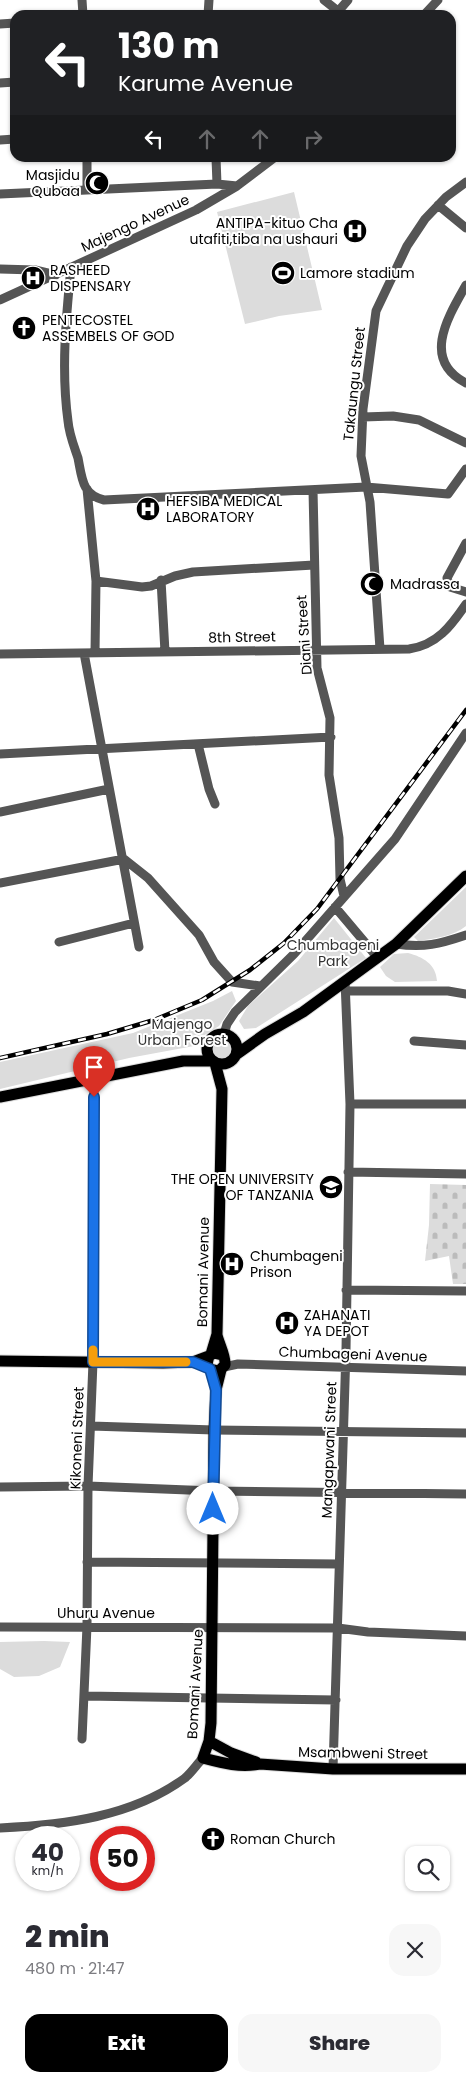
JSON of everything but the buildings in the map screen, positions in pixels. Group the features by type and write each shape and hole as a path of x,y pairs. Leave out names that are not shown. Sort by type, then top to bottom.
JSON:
{"main road":[{"path":"0,1097 183,1061 226,1064 264,1034 345,986 396,944 466,876"},
{"path":"183,1061 218,1035 264,1034"},
{"path":"222,1089 237,1048 228,1036"},
{"path":"208,1044 209,1056 214,1062 222,1089"},
{"name":"Bomani Avenue","path":"203,1758 209,1741 211,1698 214,1430 222,1089"},
{"path":"0,1361 216,1362"},
{"path":"209,1741 232,1754 260,1764"},
{"path":"203,1758 226,1764 250,1766 260,1764"},
{"name":"Msambweni Street","path":"260,1764 333,1769 466,1769"}],"street":[{"path":"324,0 335,10"},
{"path":"429,10 438,0"},
{"path":"87,162 87,190"},
{"path":"216,162 217,184"},
{"name":"Majengo Avenue","path":"0,300 196,210 237,186 269,162"},
{"name":"Takaungu Street","path":"380,649 370,502 361,456 363,417 376,311 408,246 425,218 466,182"},
{"path":"0,194 217,184 237,186"},
{"path":"438,205 466,228"},
{"path":"71,267 65,327 65,397 68,424 86,487 96,581 95,653"},
{"path":"0,270 36,270 57,275"},
{"path":"466,285 453,308 442,337 441,353 452,373 466,383"},
{"path":"363,417 393,416 419,420 466,443"},
{"path":"86,487 93,497 104,500 366,487 448,494 466,469"},
{"name":"Diani Street","path":"313,490 317,668 330,718 329,775 339,838 340,879 344,896"},
{"path":"466,543 446,578 450,587 466,592"},
{"path":"96,581 142,587 151,586 162,580 193,572 314,565"},
{"path":"162,580 164,652"},
{"name":"8th Street","path":"0,654 409,649 430,644 442,635 466,604"},
{"path":"84,653 139,947"},
{"path":"228,1036 226,1024 235,1012 294,954 394,839 466,733"},
{"path":"0,754 331,737"},
{"path":"198,744 209,789 215,804"},
{"path":"0,812 109,789"},
{"path":"0,883 124,860 148,878 199,935 214,962 232,982 260,986"},
{"path":"335,907 378,958"},
{"path":"59,942 134,923"},
{"path":"396,944 417,947 446,942 466,935"},
{"path":"345,986 448,991 466,994"},
{"name":"Mangapwani Street","path":"333,1769 345,1368 350,1104 345,986"},
{"path":"414,1041 466,1045"},
{"name":"Kikoneni Street","path":"82,1739 85,1696 88,1486 93,1362 94,1078"},
{"path":"350,1104 466,1104"},
{"path":"348,1172 466,1174"},
{"path":"346,1290 466,1291"},
{"name":"Chumbageni Avenue","path":"216,1362 466,1371"},
{"path":"91,1426 214,1430 343,1430 466,1433"},
{"path":"0,1487 88,1486 213,1491 466,1494"},
{"path":"88,1562 339,1564"},
{"name":"Uhuru Avenue","path":"0,1627 338,1628 368,1632 466,1636"},
{"path":"85,1696 336,1700"},
{"name":"Bomani Avenue","path":"0,1828 72,1822 124,1809 152,1798 187,1776 203,1758"}],"green space":[{"path":"294,192 322,310 279,316 245,324 217,212"},
{"path":"466,887 466,926 449,935 418,941 414,937"},
{"name":"Chumbageni Park","path":"334,918 366,958 256,1028 244,1029 239,1021 248,1006 298,961"},
{"path":"408,953 428,962 434,970 437,981 395,982 386,976 380,967 394,954"},
{"name":"Majengo Urban Forest","path":"232,991 236,1001 219,1026 203,1036 194,1046 129,1058 0,1089 0,1062 133,1033 213,1001"},
{"path":"222,1040 229,1043 232,1050 229,1057 222,1060 215,1057 212,1050 215,1043"},
{"path":"430,1184 466,1185 466,1284 453,1284 449,1256 425,1261 429,1225"},
{"path":"0,1642 70,1642 60,1667 39,1676 14,1677 0,1669"}],"railway":[{"path":"0,1058 107,1034 154,1020 202,1000 250,970 284,943 317,909 466,710"}],"slow traffic":[{"path":"93,1350 93,1362 186,1362"}],"place":[{"name":"Masjidu Qubaa","path":"97,183"},
{"name":"ANTIPA-kituo Cha utafiti,tiba na ushauri","path":"355,231"},
{"name":"Lamore stadium","path":"283,273"},
{"name":"RASHEED DISPENSARY","path":"33,278"},
{"name":"PENTECOSTEL ASSEMBELS OF GOD","path":"24,328"},
{"name":"HEFSIBA MEDICAL LABORATORY","path":"148,509"},
{"name":"Madrassa","path":"372,584"},
{"name":"THE OPEN UNIVERSITY OF TANZANIA","path":"331,1187"},
{"name":"Chumbageni Prison","path":"232,1264"},
{"name":"ZAHANATI YA DEPOT","path":"287,1323"},
{"name":"Roman Church","path":"213,1839"}],"route":[{"path":"94,1097 92,1190 93,1362 193,1362 210,1369 216,1390 213,1509"}]}
